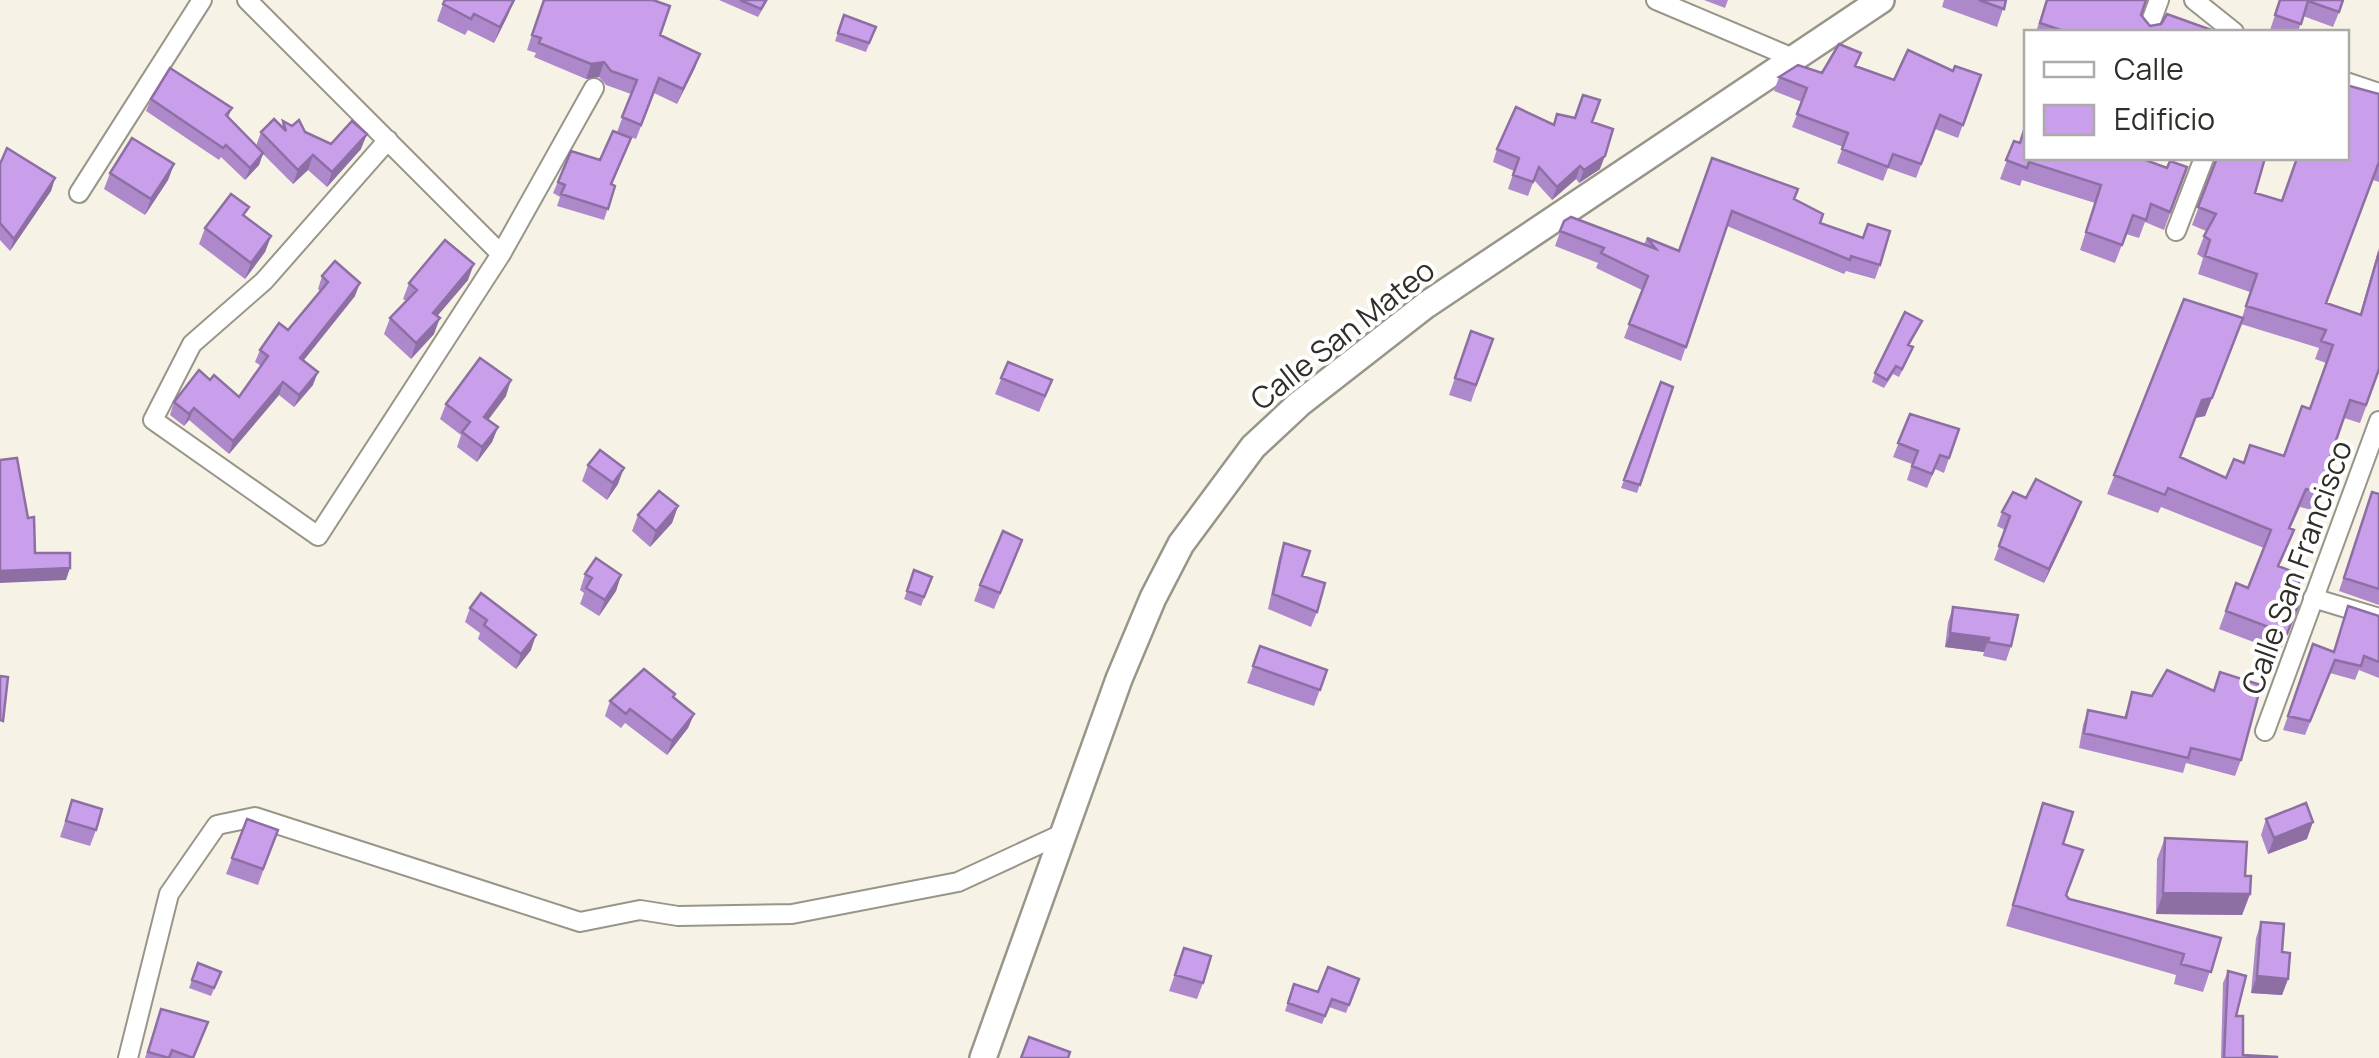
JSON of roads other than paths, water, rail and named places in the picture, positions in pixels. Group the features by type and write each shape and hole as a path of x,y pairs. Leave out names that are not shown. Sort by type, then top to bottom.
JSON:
{"street":[{"path":"79,193 202,0"},
{"path":"247,0 501,254"},
{"path":"1656,0 1793,58"},
{"name":"Calle San Mateo","path":"982,1058 1153,598 1181,544 1253,447 1298,404 1426,305 1881,0"},
{"path":"2148,30 2158,0"},
{"path":"2194,0 2232,30"},
{"path":"2349,83 2379,93"},
{"path":"388,140 264,281 192,344 153,420 318,536 501,254 594,88"},
{"path":"2176,232 2203,160"},
{"name":"Calle San Francisco","path":"2265,732 2379,421"},
{"path":"2313,598 2379,618"},
{"path":"128,1058 169,894 218,825 255,817 580,922 640,910 678,916 792,914 958,882 1064,832"}]}
